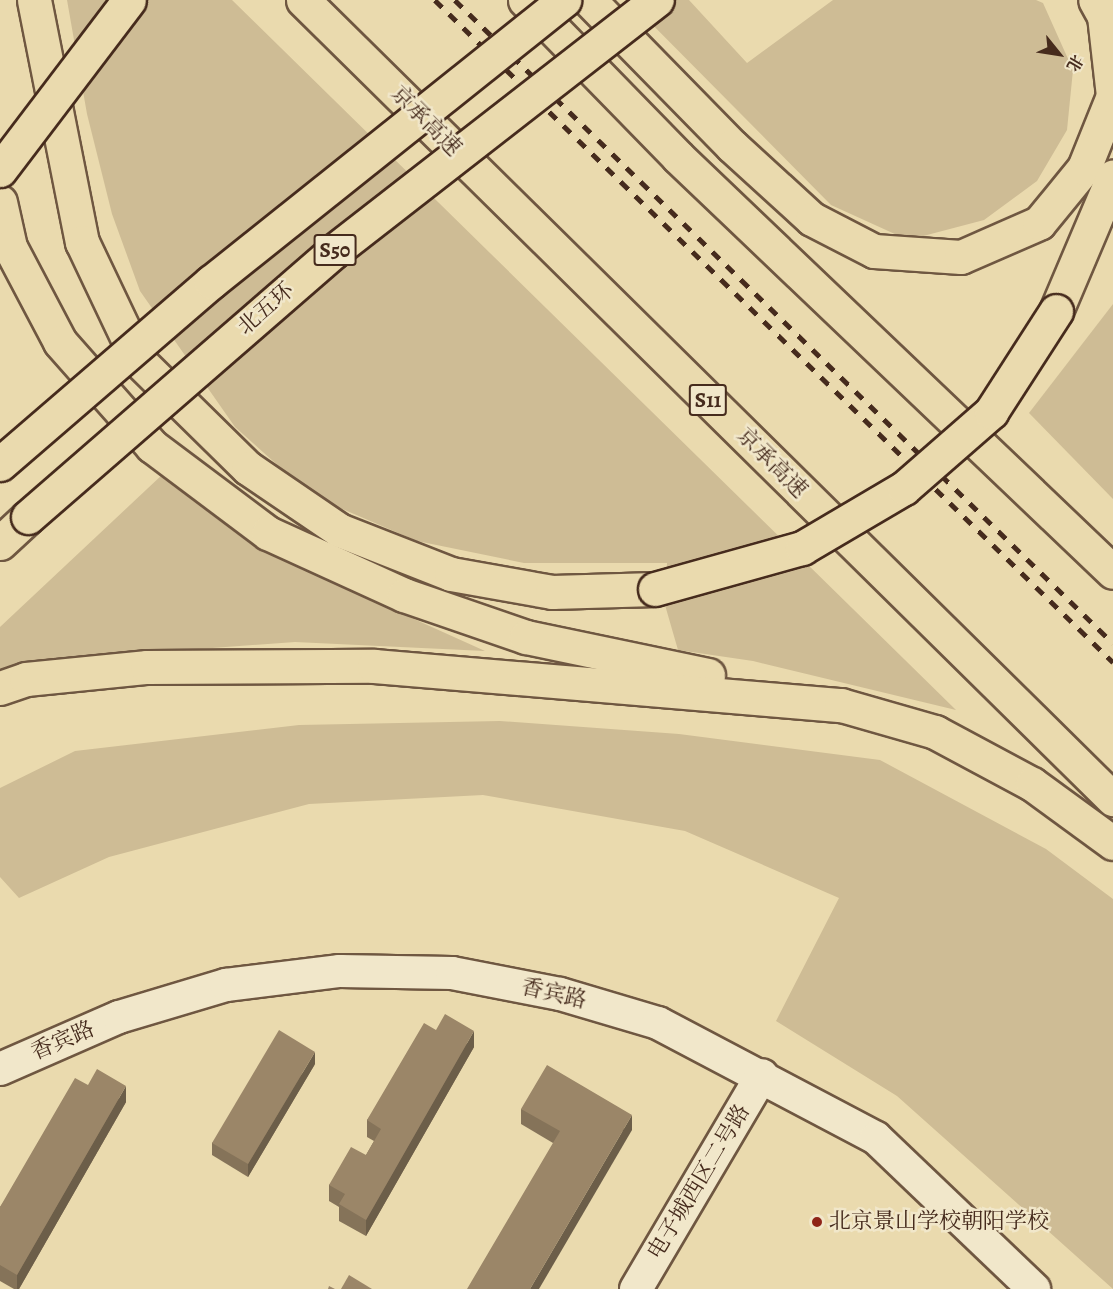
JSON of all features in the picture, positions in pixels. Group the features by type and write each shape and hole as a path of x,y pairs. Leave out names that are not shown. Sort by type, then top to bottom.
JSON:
{"highway":[{"path":"34,0 82,242 138,360 248,468 339,530 451,574 552,592 655,589 802,548 904,488 991,412 1056,311 1113,177"},
{"path":"0,170 129,0"},
{"name":"京承高速","path":"303,0 1113,799"},
{"path":"525,0 678,157 1113,572"},
{"name":"S50","path":"0,464 211,282 564,0"},
{"path":"589,0 732,146 812,219 874,251 961,257 1039,223 1084,168 1113,96 1104,16 1095,0"},
{"name":"北五环","path":"0,543 334,251 657,0"},
{"path":"0,202 10,247 60,342 152,446 268,533 404,596 526,637 841,705 935,732 1032,784 1113,843"},
{"path":"0,688 26,679 147,667 374,666 841,705"}],"street":[{"name":"香宾路","path":"0,1069 119,1017 226,985 340,971 452,973 560,994 658,1023 762,1075 876,1138 1034,1289"},
{"name":"电子城西区二号路","path":"636,1289 762,1075"}],"shaded area":[{"path":"67,0 232,0 956,710 753,661 678,650 665,605 667,563 524,563 417,541 312,496 235,427 140,291 112,214 87,114"},
{"path":"628,0 689,0 747,63 833,0 1036,0 1043,3 1073,70 1067,130 1037,181 984,220 908,240 831,205"},
{"path":"1113,304 1113,499 1029,413"},
{"path":"163,474 248,537 332,582 485,651 295,642 77,658 0,677 0,627"},
{"path":"500,721 679,734 880,760 1046,849 1113,899 1113,1289 897,1096 776,1021 839,898 685,831 483,795 309,804 109,857 19,898 0,877 0,788 75,751 299,725"}],"building":[{"path":"445,1014 474,1031 366,1220 339,1204 345,1194 329,1185 351,1147 366,1155 381,1129 367,1120 424,1023 436,1030"},
{"path":"279,1030 315,1052 248,1164 212,1143"},
{"path":"547,1065 632,1115 530,1289 467,1289 560,1131 521,1109"},
{"path":"97,1069 126,1086 17,1275 0,1265 0,1207 75,1078 88,1085"},
{"path":"349,1275 372,1289 341,1289"}],"railway":[{"path":"435,0 1113,662"},
{"path":"455,0 1113,643"}],"place":[{"name":"北京景山学校朝阳学校","path":"817,1222"}]}
